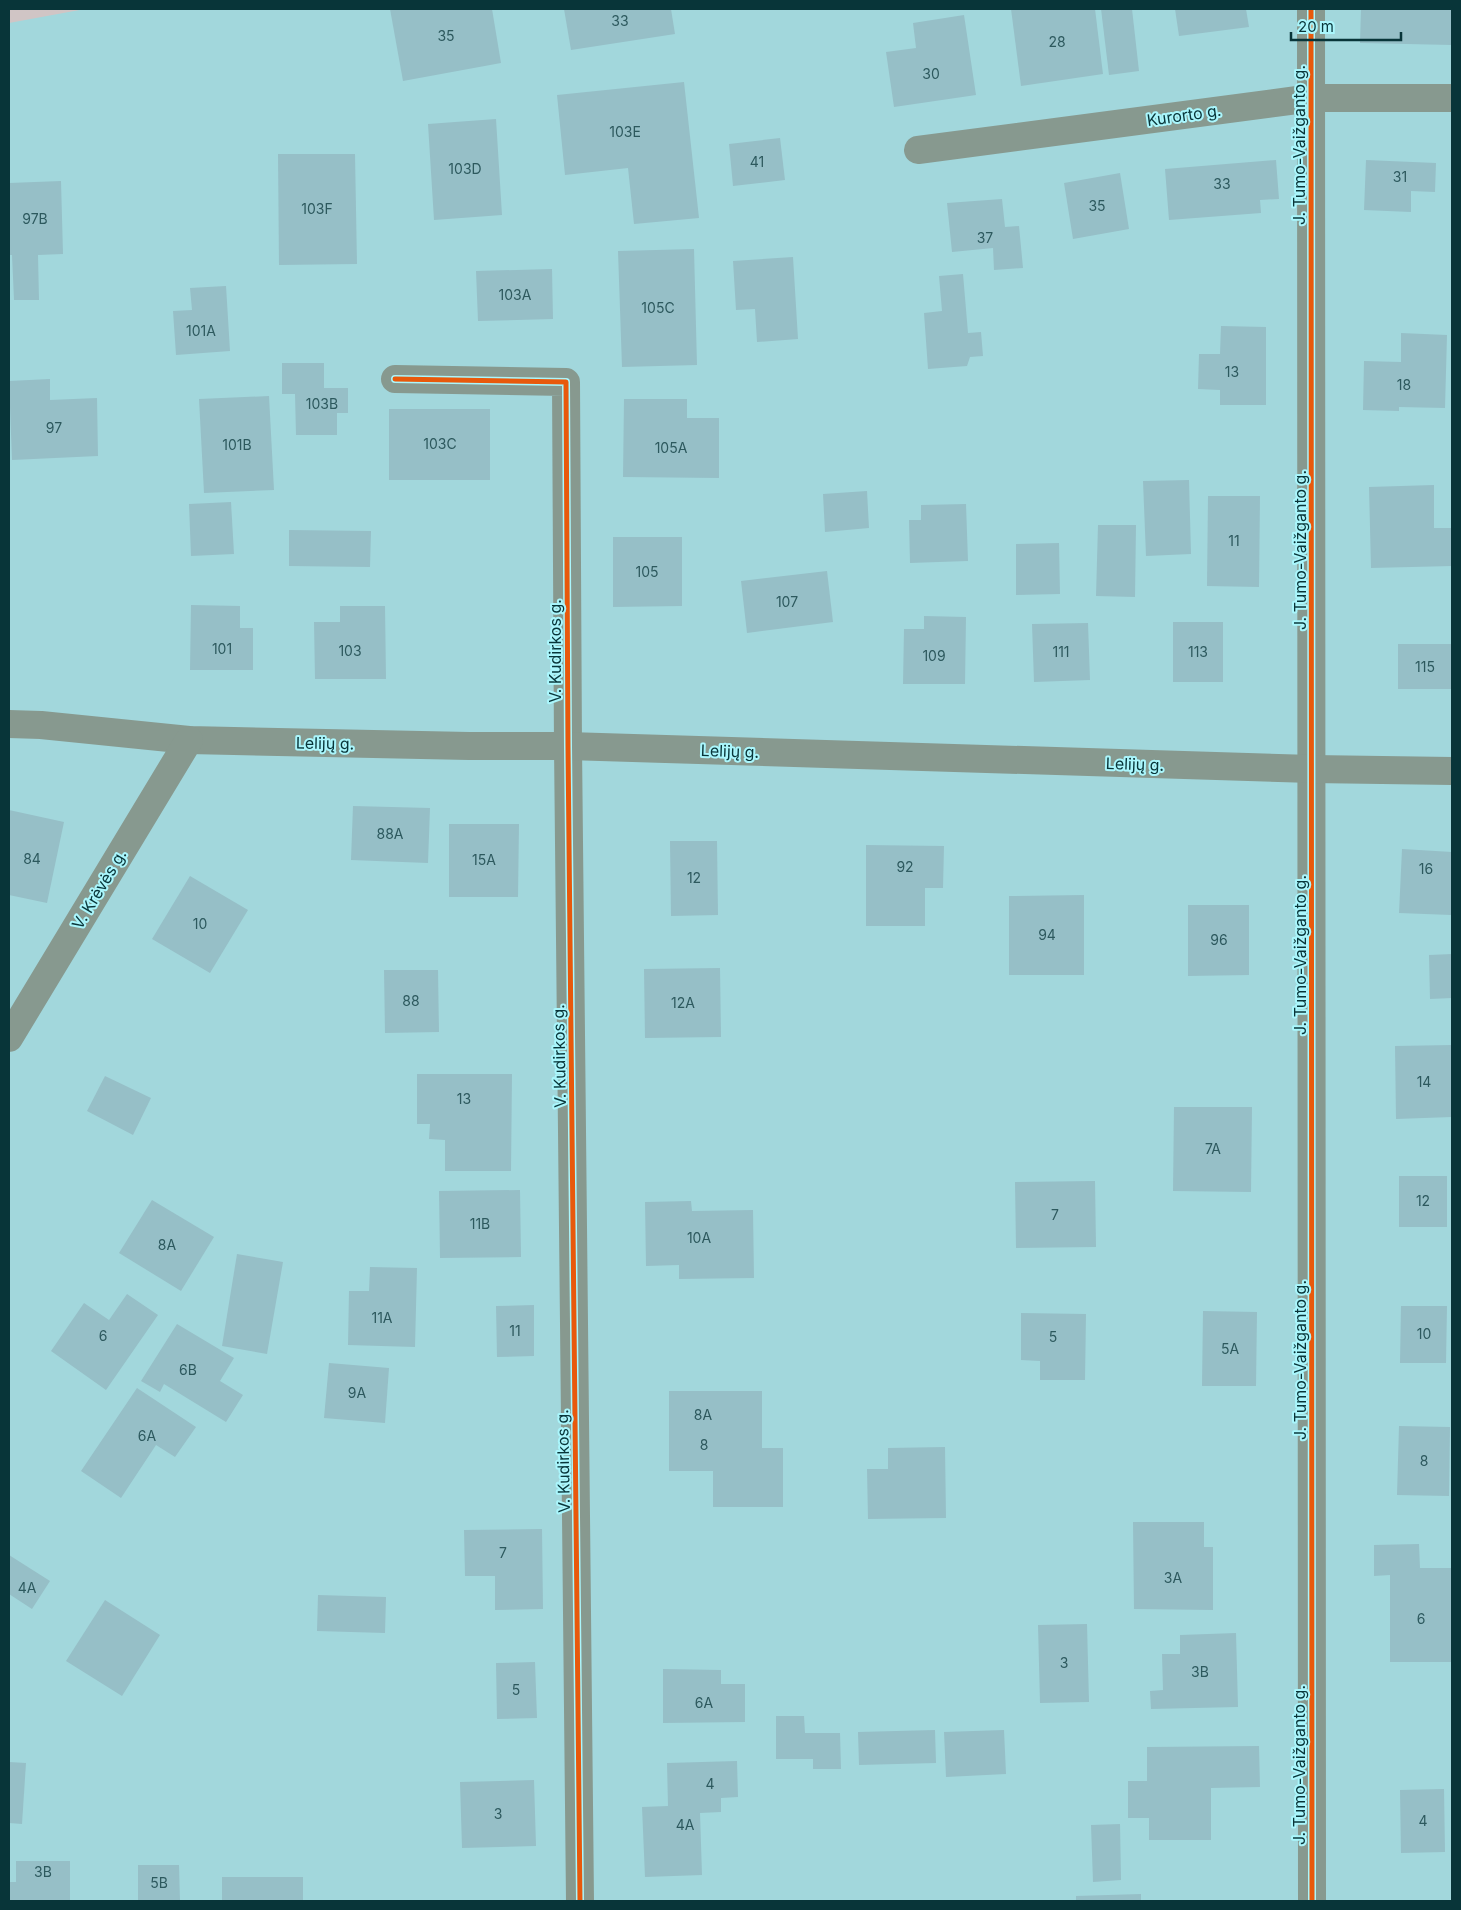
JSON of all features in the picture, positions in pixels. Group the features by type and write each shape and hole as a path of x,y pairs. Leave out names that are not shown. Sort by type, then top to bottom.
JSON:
{"street":[{"name":"J. Tumo-Vaižganto g.","path":"1312,9 1312,1901"},
{"name":"Kurorto g.","path":"918,150 1312,98 1452,98"},
{"name":"V. Kudirkos g.","path":"395,379 566,382 580,1901"},
{"name":"Lelijų g.","path":"9,724 41,725 189,740 459,746 568,746 1312,769 1452,771"},
{"name":"V. Krėvės g.","path":"9,1038 189,740"}],"shaded area":[{"path":"9,9 85,9 9,23"}],"building":[{"path":"390,9 492,9 501,63 403,81"},
{"path":"564,9 671,9 675,34 571,50"},
{"path":"1011,9 1095,9 1103,74 1021,86"},
{"path":"1101,9 1132,9 1139,71 1109,75"},
{"path":"1175,9 1246,9 1249,27 1179,36"},
{"path":"1361,9 1452,9 1452,45 1360,43"},
{"path":"964,15 976,95 894,107 886,52 916,48 913,23"},
{"path":"684,82 699,218 634,224 628,168 565,175 557,95"},
{"path":"496,119 502,215 434,220 428,124"},
{"path":"780,138 785,180 733,186 729,144"},
{"path":"278,154 355,154 357,264 279,265"},
{"path":"1276,160 1279,199 1260,200 1261,213 1169,220 1165,169"},
{"path":"1366,160 1436,163 1435,192 1411,191 1411,212 1364,210"},
{"path":"1120,173 1129,229 1073,239 1064,183"},
{"path":"61,181 63,254 38,255 39,300 14,300 12,255 9,255 9,183"},
{"path":"1002,199 1005,227 1019,226 1023,268 994,270 993,248 952,252 947,203"},
{"path":"694,249 697,365 622,367 618,251"},
{"path":"793,257 798,339 757,342 755,309 736,310 733,261"},
{"path":"552,269 553,319 478,321 476,271"},
{"path":"963,274 968,333 981,332 983,356 970,357 967,366 928,369 924,313 942,311 939,276"},
{"path":"226,286 230,351 176,355 173,311 192,310 190,288"},
{"path":"1221,326 1266,327 1266,405 1220,405 1220,390 1198,389 1199,354 1220,354"},
{"path":"1401,333 1447,335 1445,408 1399,407 1399,411 1363,410 1364,361 1401,362"},
{"path":"282,363 324,363 324,388 348,388 348,413 337,413 337,435 296,435 295,394 282,394"},
{"path":"50,379 50,400 97,398 98,456 12,460 9,381"},
{"path":"269,396 274,490 204,493 199,399"},
{"path":"624,399 687,399 687,418 719,418 719,478 623,477"},
{"path":"389,409 490,409 490,480 389,480"},
{"path":"1189,480 1191,554 1146,556 1143,481"},
{"path":"1434,485 1434,528 1452,528 1452,566 1371,568 1369,487"},
{"path":"867,491 869,528 825,532 823,494"},
{"path":"1208,496 1260,496 1259,587 1207,586"},
{"path":"231,502 234,554 191,556 189,504"},
{"path":"966,504 968,561 910,563 909,520 921,520 921,505"},
{"path":"1098,525 1136,525 1135,597 1096,596"},
{"path":"289,530 371,531 370,567 289,566"},
{"path":"613,537 682,537 682,606 613,607"},
{"path":"1059,543 1060,594 1016,595 1016,544"},
{"path":"827,571 833,622 747,633 741,581"},
{"path":"191,605 240,606 240,628 253,628 253,670 190,670"},
{"path":"340,606 385,606 386,679 315,679 314,622 340,622"},
{"path":"924,616 966,617 965,684 903,684 904,629 924,629"},
{"path":"1173,622 1223,622 1223,682 1173,682"},
{"path":"1088,623 1090,680 1034,682 1032,624"},
{"path":"1398,644 1452,644 1452,689 1398,689"},
{"path":"353,806 430,808 428,863 351,860"},
{"path":"9,810 64,822 47,903 9,895"},
{"path":"449,824 519,824 518,897 449,897"},
{"path":"670,841 717,841 718,915 671,916"},
{"path":"866,845 944,846 943,888 925,888 925,926 866,926"},
{"path":"1402,849 1452,852 1451,915 1399,913"},
{"path":"190,876 248,910 210,973 152,939"},
{"path":"1084,895 1084,975 1009,975 1009,896"},
{"path":"1188,905 1249,905 1249,975 1188,976"},
{"path":"1452,954 1452,998 1430,999 1429,955"},
{"path":"720,968 721,1037 645,1038 644,969"},
{"path":"384,970 438,970 439,1032 385,1033"},
{"path":"1452,1045 1452,1117 1396,1119 1395,1046"},
{"path":"417,1074 512,1074 511,1171 445,1171 445,1140 429,1139 430,1124 417,1124"},
{"path":"105,1076 151,1098 133,1135 87,1111"},
{"path":"1174,1107 1252,1107 1251,1192 1173,1191"},
{"path":"1399,1176 1447,1176 1447,1227 1399,1227"},
{"path":"1095,1181 1096,1247 1016,1248 1015,1182"},
{"path":"520,1190 521,1257 440,1258 439,1191"},
{"path":"152,1200 214,1237 181,1291 119,1253"},
{"path":"691,1201 692,1211 753,1210 754,1278 679,1279 679,1265 646,1266 645,1202"},
{"path":"237,1254 283,1262 267,1354 222,1346"},
{"path":"370,1267 417,1268 415,1347 348,1345 349,1291 369,1291"},
{"path":"127,1294 158,1315 106,1390 51,1351 84,1303 109,1320"},
{"path":"534,1305 534,1356 497,1357 496,1306"},
{"path":"1401,1306 1447,1306 1446,1363 1400,1363"},
{"path":"1203,1311 1257,1312 1256,1386 1202,1386"},
{"path":"1021,1313 1086,1314 1085,1380 1040,1380 1040,1361 1021,1360"},
{"path":"177,1324 234,1358 220,1381 243,1395 226,1422 164,1384 160,1392 141,1381"},
{"path":"329,1363 389,1368 385,1423 324,1418"},
{"path":"137,1388 196,1427 175,1457 156,1445 121,1498 81,1471"},
{"path":"669,1391 762,1391 762,1448 783,1448 783,1507 713,1507 713,1471 669,1471"},
{"path":"1399,1426 1450,1427 1449,1496 1397,1495"},
{"path":"945,1447 946,1518 868,1519 867,1469 888,1469 888,1448"},
{"path":"1133,1522 1204,1522 1204,1547 1213,1547 1213,1610 1134,1609"},
{"path":"542,1529 543,1609 495,1610 495,1576 465,1576 464,1530"},
{"path":"1419,1544 1420,1568 1452,1568 1452,1662 1390,1662 1390,1575 1374,1576 1374,1545"},
{"path":"9,1555 50,1581 32,1609 9,1594"},
{"path":"318,1595 386,1597 385,1633 317,1631"},
{"path":"105,1600 160,1635 122,1696 66,1661"},
{"path":"1087,1624 1089,1702 1040,1703 1038,1625"},
{"path":"1236,1633 1238,1707 1151,1709 1150,1691 1163,1690 1162,1654 1180,1654 1180,1635"},
{"path":"535,1662 537,1718 497,1719 496,1663"},
{"path":"663,1669 721,1670 721,1684 745,1684 745,1722 663,1723"},
{"path":"776,1716 804,1716 805,1733 840,1733 841,1769 813,1769 813,1759 776,1759"},
{"path":"935,1730 936,1763 859,1765 858,1732"},
{"path":"1004,1730 1006,1774 946,1777 944,1732"},
{"path":"1259,1746 1260,1787 1211,1788 1211,1840 1149,1840 1149,1818 1128,1818 1128,1781 1147,1781 1147,1747"},
{"path":"737,1761 738,1797 721,1798 721,1812 700,1813 702,1875 645,1877 642,1807 668,1806 667,1763"},
{"path":"9,1762 26,1763 22,1824 9,1823"},
{"path":"534,1780 536,1846 462,1848 460,1782"},
{"path":"1444,1789 1445,1852 1401,1853 1400,1790"},
{"path":"1120,1824 1121,1880 1093,1882 1091,1825"},
{"path":"16,1861 70,1861 70,1901 9,1901 9,1882 16,1882"},
{"path":"138,1865 179,1865 180,1901 138,1901"},
{"path":"222,1877 303,1877 303,1901 222,1901"},
{"path":"1141,1894 1141,1901 1076,1901 1076,1896"}],"cycle path":[{"path":"1311,9 1312,1901"},
{"path":"395,379 566,382 580,1901"}]}
